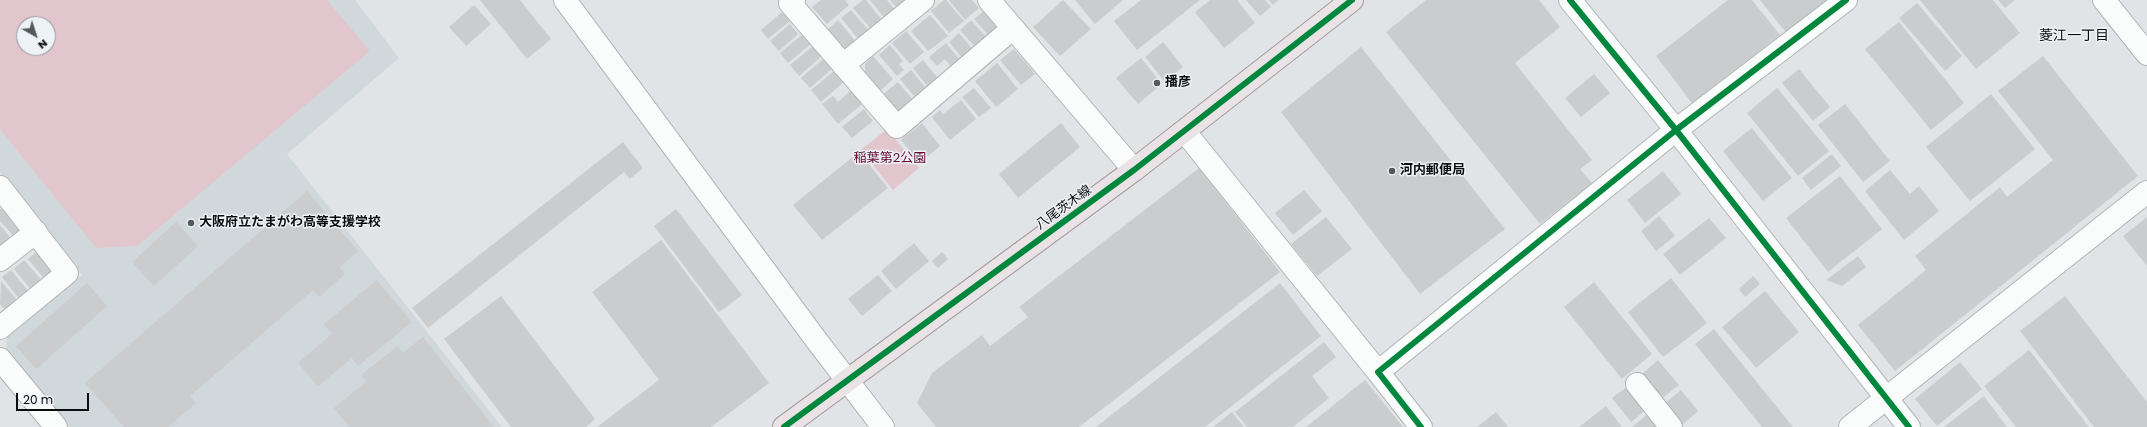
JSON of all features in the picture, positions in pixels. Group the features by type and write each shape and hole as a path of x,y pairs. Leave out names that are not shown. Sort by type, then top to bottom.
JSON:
{"main road":[{"name":"八尾茨木線","path":"784,427 1185,132 1349,1"}],"street":[{"path":"565,0 847,381 883,427"},
{"path":"794,0 790,3 897,127 1014,28"},
{"path":"844,65 922,0"},
{"path":"989,0 1134,170"},
{"path":"1570,0 1676,130 1909,427"},
{"path":"1378,372 1676,130 1846,0"},
{"path":"2104,0 2147,54"},
{"path":"1185,132 1421,427"},
{"path":"0,187 67,273 0,328"},
{"path":"1850,427 2147,192"},
{"path":"0,260 36,232"},
{"path":"0,358 56,427"},
{"path":"1637,384 1671,427"}],"shaded area":[{"name":"大阪府立たまがわ高等支援学校","path":"0,0 355,0 399,58 287,154 502,427 70,427 6,348 8,333 82,275 0,172"}],"green space":[{"path":"0,0 327,0 370,51 137,246 96,248 0,129"},
{"name":"稲葉第2公園","path":"887,129 919,168 893,190 861,150"}],"building":[{"path":"480,0 520,0 551,39 527,59"},
{"path":"821,0 845,0 849,5 827,24 812,7"},
{"path":"863,0 866,0 883,21 872,30 853,8"},
{"path":"870,0 887,0 896,11 886,20"},
{"path":"890,0 909,0 898,9"},
{"path":"946,0 964,21 949,33 931,11"},
{"path":"949,0 972,0 979,8 965,20"},
{"path":"1063,0 1091,29 1060,56 1033,27"},
{"path":"1075,0 1123,0 1095,24"},
{"path":"1141,0 1200,0 1137,50 1114,21"},
{"path":"1210,0 1237,0 1255,23 1224,48 1195,12"},
{"path":"1246,0 1265,0 1271,7 1260,16"},
{"path":"1269,0 1278,0 1273,5"},
{"path":"1426,0 1539,0 1560,27 1515,63 1592,160 1580,169 1592,183 1540,224 1386,32"},
{"path":"1728,0 1752,0 1780,35 1692,103 1656,56"},
{"path":"1760,0 1831,0 1788,35"},
{"path":"1920,0 1993,0 2020,33 1976,69"},
{"path":"1998,0 2015,0 2005,8"},
{"path":"1917,3 1962,56 1945,71 1899,18"},
{"path":"474,5 491,24 466,46 449,27"},
{"path":"851,10 870,32 860,41 841,18"},
{"path":"985,10 1000,28 989,36 974,19"},
{"path":"782,12 790,21 768,39 761,30"},
{"path":"930,15 948,36 928,51 911,31"},
{"path":"838,20 857,43 848,50 841,49 826,31"},
{"path":"971,20 988,39 977,49 960,30"},
{"path":"1899,22 1964,103 1931,130 1865,49"},
{"path":"790,24 798,34 779,51 770,41"},
{"path":"906,31 924,52 910,64 892,43"},
{"path":"959,33 973,50 963,59 949,42"},
{"path":"803,34 811,44 788,63 780,53"},
{"path":"1163,42 1183,67 1165,82 1145,57"},
{"path":"946,43 960,60 952,68 945,59 937,66 929,57"},
{"path":"890,45 903,61 899,64 904,70 897,76 879,55"},
{"path":"813,46 822,56 799,76 790,65"},
{"path":"1361,47 1505,229 1420,294 1281,112"},
{"path":"1014,49 1035,74 1021,85 1000,60"},
{"path":"873,56 893,79 880,91 865,73 865,64"},
{"path":"2043,56 2138,176 1895,371 1858,325 1926,270 1915,256 2000,187 2007,197 2053,160 1998,91"},
{"path":"1141,58 1162,84 1138,104 1116,78"},
{"path":"823,59 832,69 810,88 801,78"},
{"path":"923,60 937,77 927,86 913,68"},
{"path":"997,63 1018,89 996,107 975,81"},
{"path":"1799,69 1830,107 1813,121 1782,83"},
{"path":"911,70 925,87 914,96 900,79"},
{"path":"834,71 844,82 821,102 811,90"},
{"path":"1594,74 1610,93 1581,117 1565,98"},
{"path":"898,82 913,100 898,113 882,95"},
{"path":"974,88 991,108 979,117 962,97"},
{"path":"1777,88 1829,151 1798,176 1747,113"},
{"path":"851,90 862,104 838,124 822,104 833,96 838,102"},
{"path":"1991,94 2035,149 1970,201 1926,147"},
{"path":"961,100 976,119 950,140 932,117 940,110 943,114"},
{"path":"1845,104 1890,161 1863,182 1818,125"},
{"path":"864,109 873,121 852,138 842,127"},
{"path":"922,123 940,146 920,163 901,140"},
{"path":"1061,123 1080,147 1018,198 999,174"},
{"path":"1752,128 1792,178 1763,201 1723,151"},
{"path":"623,142 643,168 630,179 624,172 428,328 412,308"},
{"path":"859,152 888,188 822,240 793,205"},
{"path":"1832,154 1841,166 1811,190 1802,178"},
{"path":"1199,168 1280,272 1079,427 936,427 917,403 932,373 982,335 990,346 1028,317 1019,307"},
{"path":"1890,170 1910,194 1919,186 1939,211 1904,240 1865,191"},
{"path":"1663,171 1681,194 1645,223 1627,200"},
{"path":"1840,176 1882,229 1828,272 1786,218"},
{"path":"1304,190 1322,211 1293,235 1275,213"},
{"path":"307,191 358,251 340,267 345,274 319,297 313,290 190,396 196,403 168,427 124,427 85,383"},
{"path":"7,204 27,228 15,238 0,221 0,210"},
{"path":"676,209 742,295 719,312 654,226"},
{"path":"1659,216 1675,236 1656,251 1641,231"},
{"path":"1326,217 1352,249 1317,276 1291,244"},
{"path":"2147,217 2147,266 2123,236"},
{"path":"1709,218 1726,238 1680,275 1663,254"},
{"path":"176,222 198,246 154,286 132,262"},
{"path":"0,225 12,240 0,247"},
{"path":"661,240 769,383 711,427 597,427 659,380 592,292"},
{"path":"914,243 929,261 896,289 881,271"},
{"path":"41,248 59,271 46,281 28,259"},
{"path":"942,252 948,259 938,268 932,261"},
{"path":"1858,256 1866,267 1842,286 1826,280"},
{"path":"24,260 44,283 33,292 14,269"},
{"path":"11,270 29,292 20,300 2,277"},
{"path":"878,275 892,291 862,316 848,299"},
{"path":"1753,276 1760,284 1745,297 1739,289"},
{"path":"1671,278 1707,323 1663,357 1628,312"},
{"path":"377,280 412,322 358,366 352,358 318,386 298,363 332,334 324,324"},
{"path":"1,281 18,301 6,311 0,304"},
{"path":"1594,282 1652,354 1622,379 1564,307"},
{"path":"87,283 107,306 36,369 16,346"},
{"path":"1280,283 1321,336 1205,427 1096,427"},
{"path":"1765,291 1799,332 1756,368 1722,327"},
{"path":"501,296 595,419 586,427 511,427 444,339"},
{"path":"2065,296 2147,402 2147,427 2094,427 2020,331"},
{"path":"1714,329 1793,427 1762,427 1695,344"},
{"path":"423,337 494,427 349,427 334,408 366,382 361,375 398,346 403,353"},
{"path":"1324,342 1336,357 1312,376 1329,398 1293,427 1247,427 1235,412"},
{"path":"2029,350 2089,427 2016,427 1984,386"},
{"path":"1658,360 1679,385 1661,399 1641,375"},
{"path":"1960,362 1982,389 1937,426 1915,399"},
{"path":"1365,380 1403,427 1306,427"},
{"path":"1628,386 1647,409 1631,422 1612,398"},
{"path":"1681,390 1698,411 1682,425 1664,404"},
{"path":"1984,396 2007,427 1944,427"},
{"path":"1606,406 1622,427 1579,427"},
{"path":"1232,412 1244,427 1213,427"},
{"path":"1496,412 1508,427 1477,427"},
{"path":"1649,413 1660,427 1632,427"}],"cycle path":[{"path":"784,427 1134,170 1352,0"},
{"path":"1570,0 1676,130 1909,427"},
{"path":"1421,427 1378,372 1676,130 1846,0"}],"place":[{"name":"播彦","path":"1157,83"},
{"name":"河内郵便局","path":"1392,171"},
{"name":"大阪府立たまがわ高等支援学校","path":"191,223"}],"district":[{"name":"菱江一丁目","path":"2074,36"}]}
